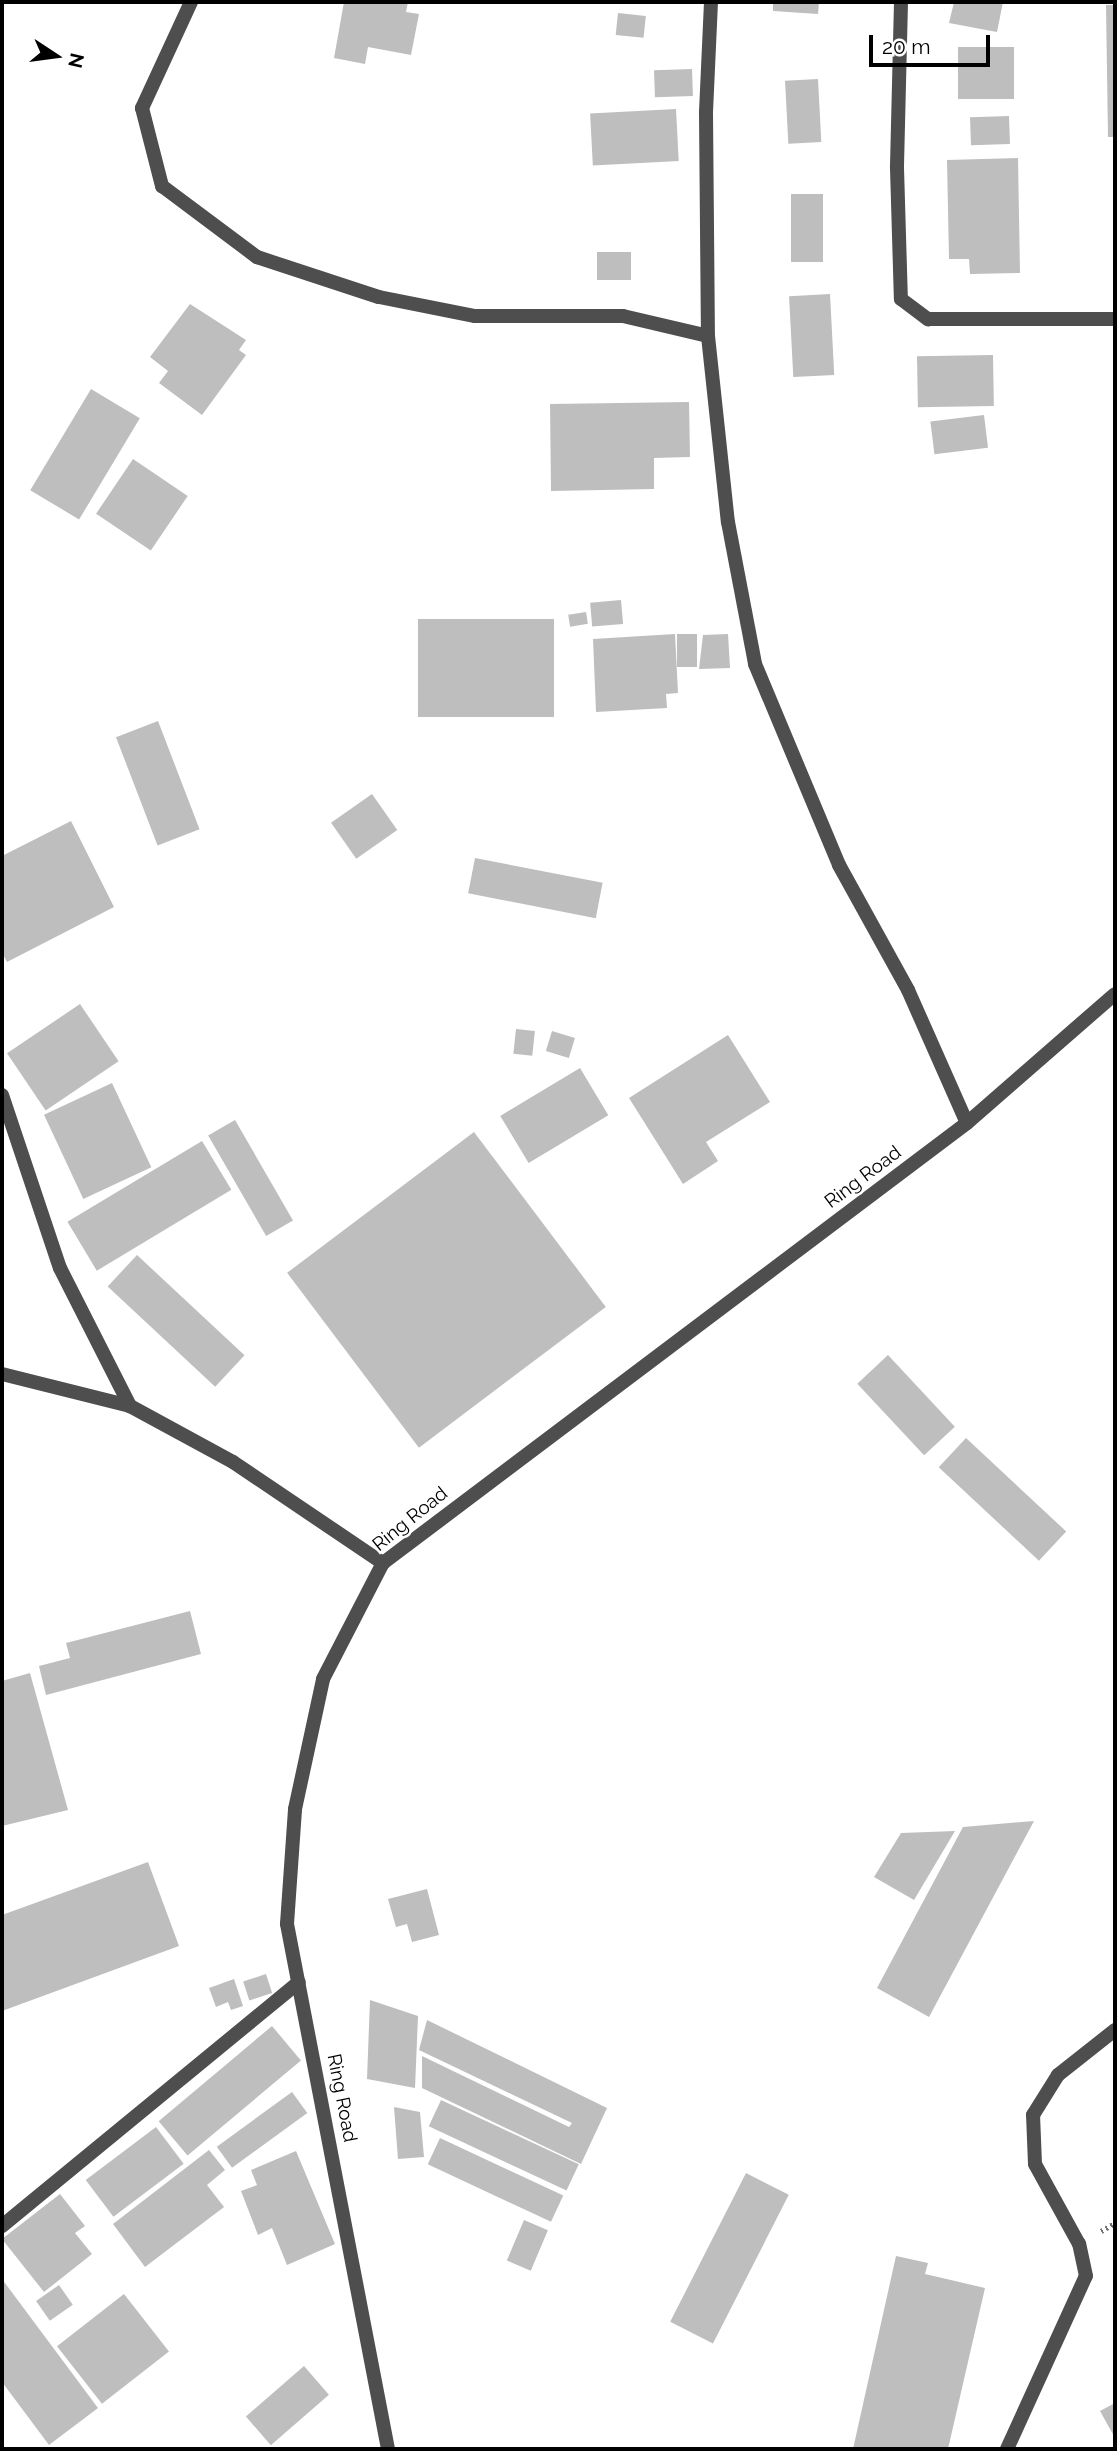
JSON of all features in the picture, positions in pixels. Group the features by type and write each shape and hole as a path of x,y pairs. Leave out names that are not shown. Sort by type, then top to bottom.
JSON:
{"street":[{"path":"191,2 142,108 162,186 257,257 379,297 475,316 623,316 709,336"},
{"path":"711,2 706,113 709,336 728,522 755,664 839,865 908,990 967,1123"},
{"path":"901,2 897,168 901,299 928,319 1115,319"},
{"name":"Ring Road","path":"388,2449 287,1924 295,1809 323,1679 383,1563 967,1123 1115,994"},
{"path":"2,1096 60,1268 130,1406"},
{"path":"2,1374 130,1406 233,1462 383,1563"},
{"path":"2,2226 299,1982"},
{"path":"1007,2449 1086,2276 1079,2244 1035,2164 1033,2115 1058,2075 1115,2030"}],"building":[{"path":"344,2 408,2 406,12 419,14 411,55 368,47 365,64 334,58"},
{"path":"773,2 819,2 818,14 773,11"},
{"path":"954,2 1003,2 997,32 949,23"},
{"path":"1106,5 1115,5 1115,137 1108,137"},
{"path":"618,13 646,16 644,38 616,35"},
{"path":"958,47 1014,47 1014,99 958,99"},
{"path":"692,69 693,96 655,97 654,70"},
{"path":"818,79 821,142 788,144 785,81"},
{"path":"676,109 679,161 593,165 590,114"},
{"path":"1009,116 1010,144 971,145 970,117"},
{"path":"1018,158 1020,273 970,274 969,259 949,259 947,160"},
{"path":"791,194 823,194 823,262 791,262"},
{"path":"597,252 631,252 631,280 597,280"},
{"path":"830,294 834,375 793,377 789,296"},
{"path":"190,304 246,340 239,350 246,355 202,415 159,383 168,371 150,357"},
{"path":"993,355 994,406 918,407 917,356"},
{"path":"91,389 140,418 79,520 30,490"},
{"path":"689,402 690,457 654,458 654,489 551,491 550,404"},
{"path":"984,415 988,448 934,454 930,422"},
{"path":"133,459 188,496 151,551 96,514"},
{"path":"621,600 623,624 592,627 590,603"},
{"path":"586,612 588,624 570,627 568,615"},
{"path":"418,619 554,619 554,717 418,717"},
{"path":"675,634 678,693 666,694 667,708 596,712 593,639"},
{"path":"677,634 697,634 697,667 677,667"},
{"path":"728,634 730,668 699,669 703,635"},
{"path":"158,721 200,829 158,845 116,737"},
{"path":"372,794 397,830 356,859 331,823"},
{"path":"71,821 114,907 7,962 2,952 2,856"},
{"path":"475,858 603,883 596,918 468,893"},
{"path":"80,1004 119,1061 46,1110 7,1053"},
{"path":"516,1029 535,1031 532,1056 513,1054"},
{"path":"552,1031 575,1038 569,1058 546,1051"},
{"path":"728,1035 770,1102 706,1142 718,1161 683,1184 629,1098"},
{"path":"580,1068 608,1115 529,1163 500,1116"},
{"path":"112,1083 151,1167 83,1199 44,1115"},
{"path":"235,1120 293,1220 266,1236 208,1136"},
{"path":"474,1132 606,1307 419,1448 287,1273"},
{"path":"202,1141 231,1190 97,1271 67,1222"},
{"path":"137,1255 245,1355 215,1387 108,1286"},
{"path":"888,1355 955,1427 924,1455 857,1384"},
{"path":"966,1438 1066,1531 1039,1561 939,1467"},
{"path":"190,1611 201,1654 46,1695 39,1666 70,1658 66,1643"},
{"path":"30,1673 68,1810 2,1826 2,1681"},
{"path":"1034,1821 929,2017 877,1988 963,1827"},
{"path":"955,1831 914,1900 874,1877 901,1833"},
{"path":"148,1862 179,1946 2,2011 2,1915"},
{"path":"427,1889 439,1935 412,1942 407,1924 396,1927 388,1899"},
{"path":"266,1974 272,1993 249,2000 243,1981"},
{"path":"234,1979 243,2006 231,2010 228,2002 216,2007 209,1988"},
{"path":"370,2000 418,2016 415,2088 367,2079"},
{"path":"427,2020 607,2108 581,2164 422,2088 422,2056 569,2127 572,2123 419,2050"},
{"path":"272,2026 301,2060 188,2156 159,2121"},
{"path":"292,2092 307,2113 232,2168 217,2147"},
{"path":"441,2100 579,2164 567,2191 429,2126"},
{"path":"394,2107 420,2112 424,2157 398,2159"},
{"path":"156,2127 184,2164 113,2217 86,2180"},
{"path":"440,2138 563,2195 551,2222 428,2164"},
{"path":"209,2150 225,2170 207,2185 224,2207 145,2267 113,2224"},
{"path":"296,2151 335,2244 287,2265 272,2228 258,2235 241,2191 257,2185 251,2170"},
{"path":"746,2173 789,2195 713,2344 670,2322"},
{"path":"60,2194 85,2226 75,2233 92,2254 44,2292 2,2239"},
{"path":"524,2220 548,2230 531,2271 507,2261"},
{"path":"896,2256 928,2263 925,2274 985,2288 948,2449 853,2449"},
{"path":"2,2279 98,2408 49,2445 2,2382"},
{"path":"59,2285 73,2305 50,2321 36,2301"},
{"path":"124,2294 169,2352 102,2404 57,2346"},
{"path":"304,2366 329,2395 271,2445 246,2417"},
{"path":"1115,2403 1115,2438 1100,2411"}]}
